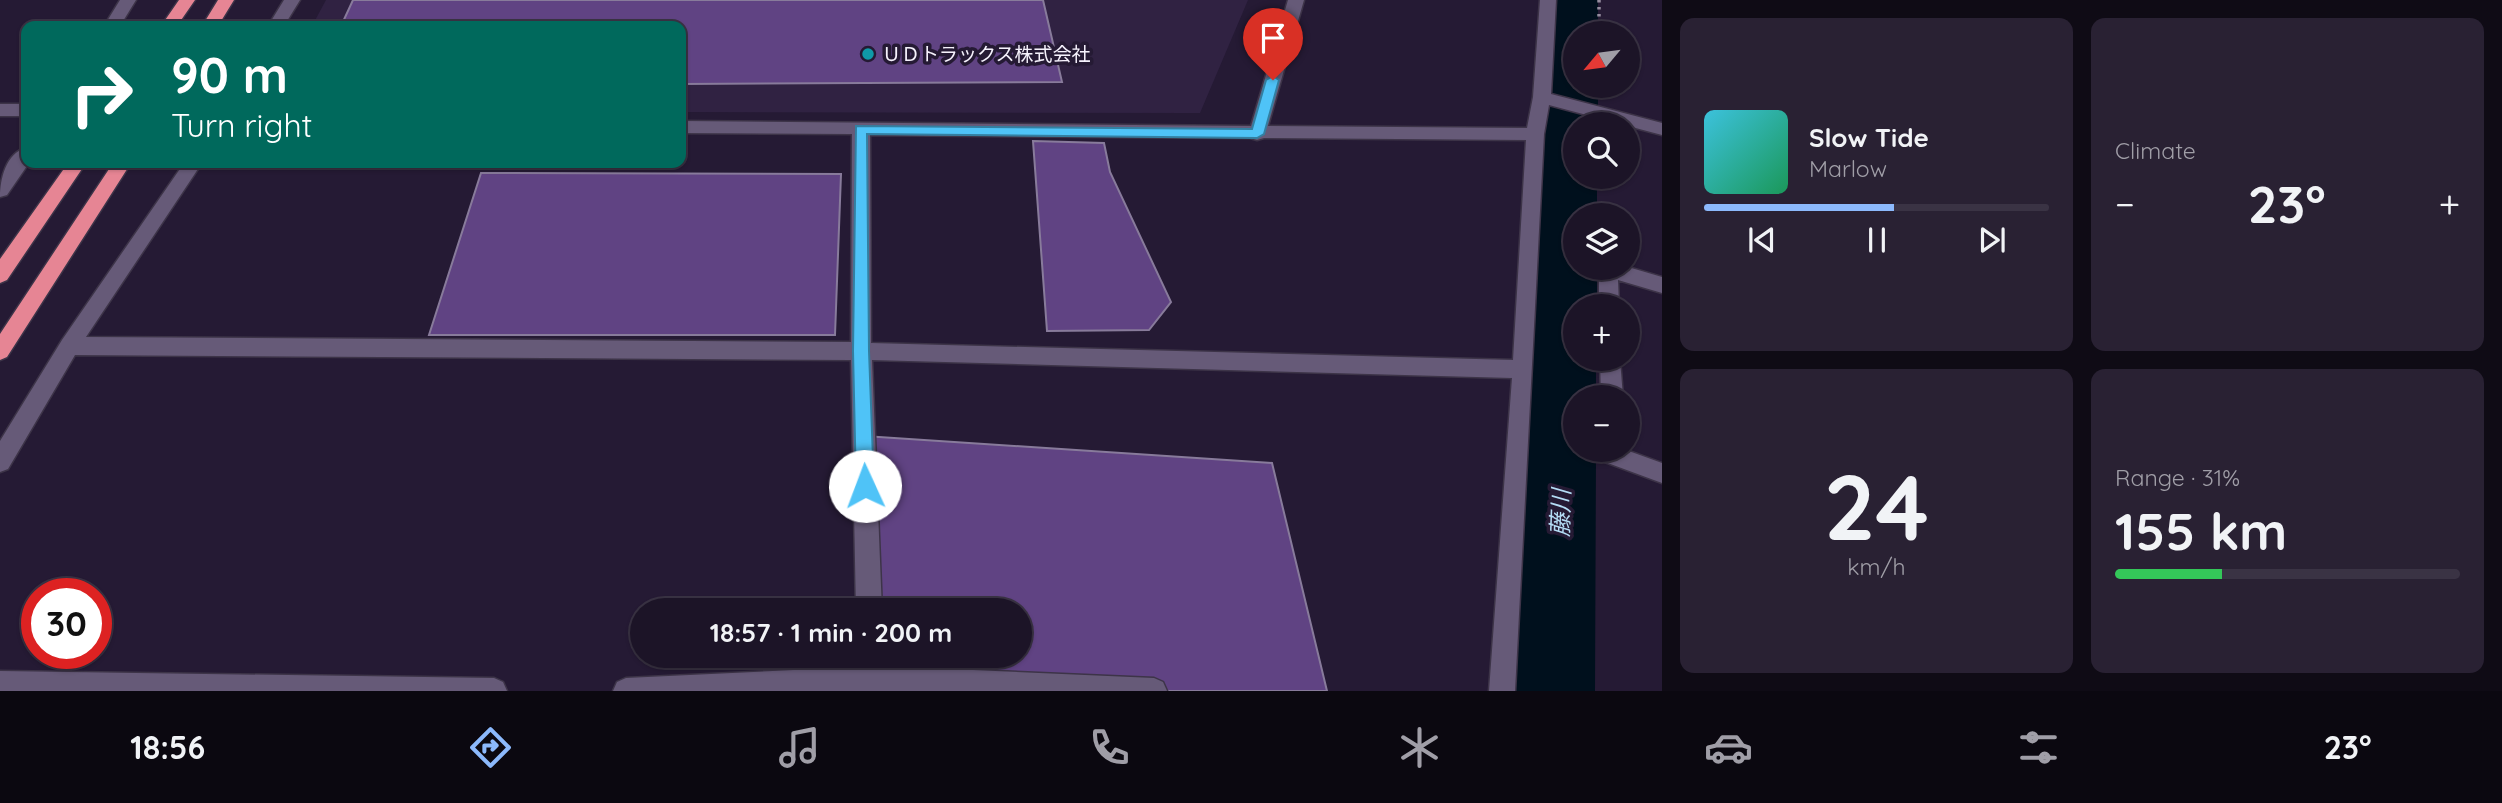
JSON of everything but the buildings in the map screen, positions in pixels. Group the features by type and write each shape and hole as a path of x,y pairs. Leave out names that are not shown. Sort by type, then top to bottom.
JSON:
{"highway":[{"path":"172,21 187,0"},
{"path":"212,21 226,0"},
{"path":"0,275 74,168"},
{"path":"0,351 119,168"}],"street":[{"path":"115,21 128,0"},
{"path":"279,21 292,0"},
{"path":"1257,134 1296,0"},
{"path":"1502,691 1535,134 1542,97 1548,0"},
{"path":"1542,97 1662,129"},
{"path":"0,110 21,110"},
{"path":"686,127 1257,134 1535,134"},
{"path":"861,129 861,351 869,598"},
{"path":"0,190 21,161"},
{"path":"0,462 69,346 190,168"},
{"path":"1609,294 1608,269 1662,285"},
{"path":"69,346 861,351 1523,369"},
{"path":"1633,462 1662,473"},
{"path":"626,691 870,668 1154,691"},
{"path":"0,684 494,691"}],"path":[{"path":"1599,0 1599,21"}],"shaded area":[{"path":"326,0 1248,0 1200,113 686,112 686,21 315,21"}],"waterway":[{"name":"藤川","path":"1555,691 1575,0"}],"place":[{"name":"ＵＤトラックス株式会社","path":"868,54"}],"route":[{"path":"865,486 861,351 861,129 1257,134 1273,80"}]}
